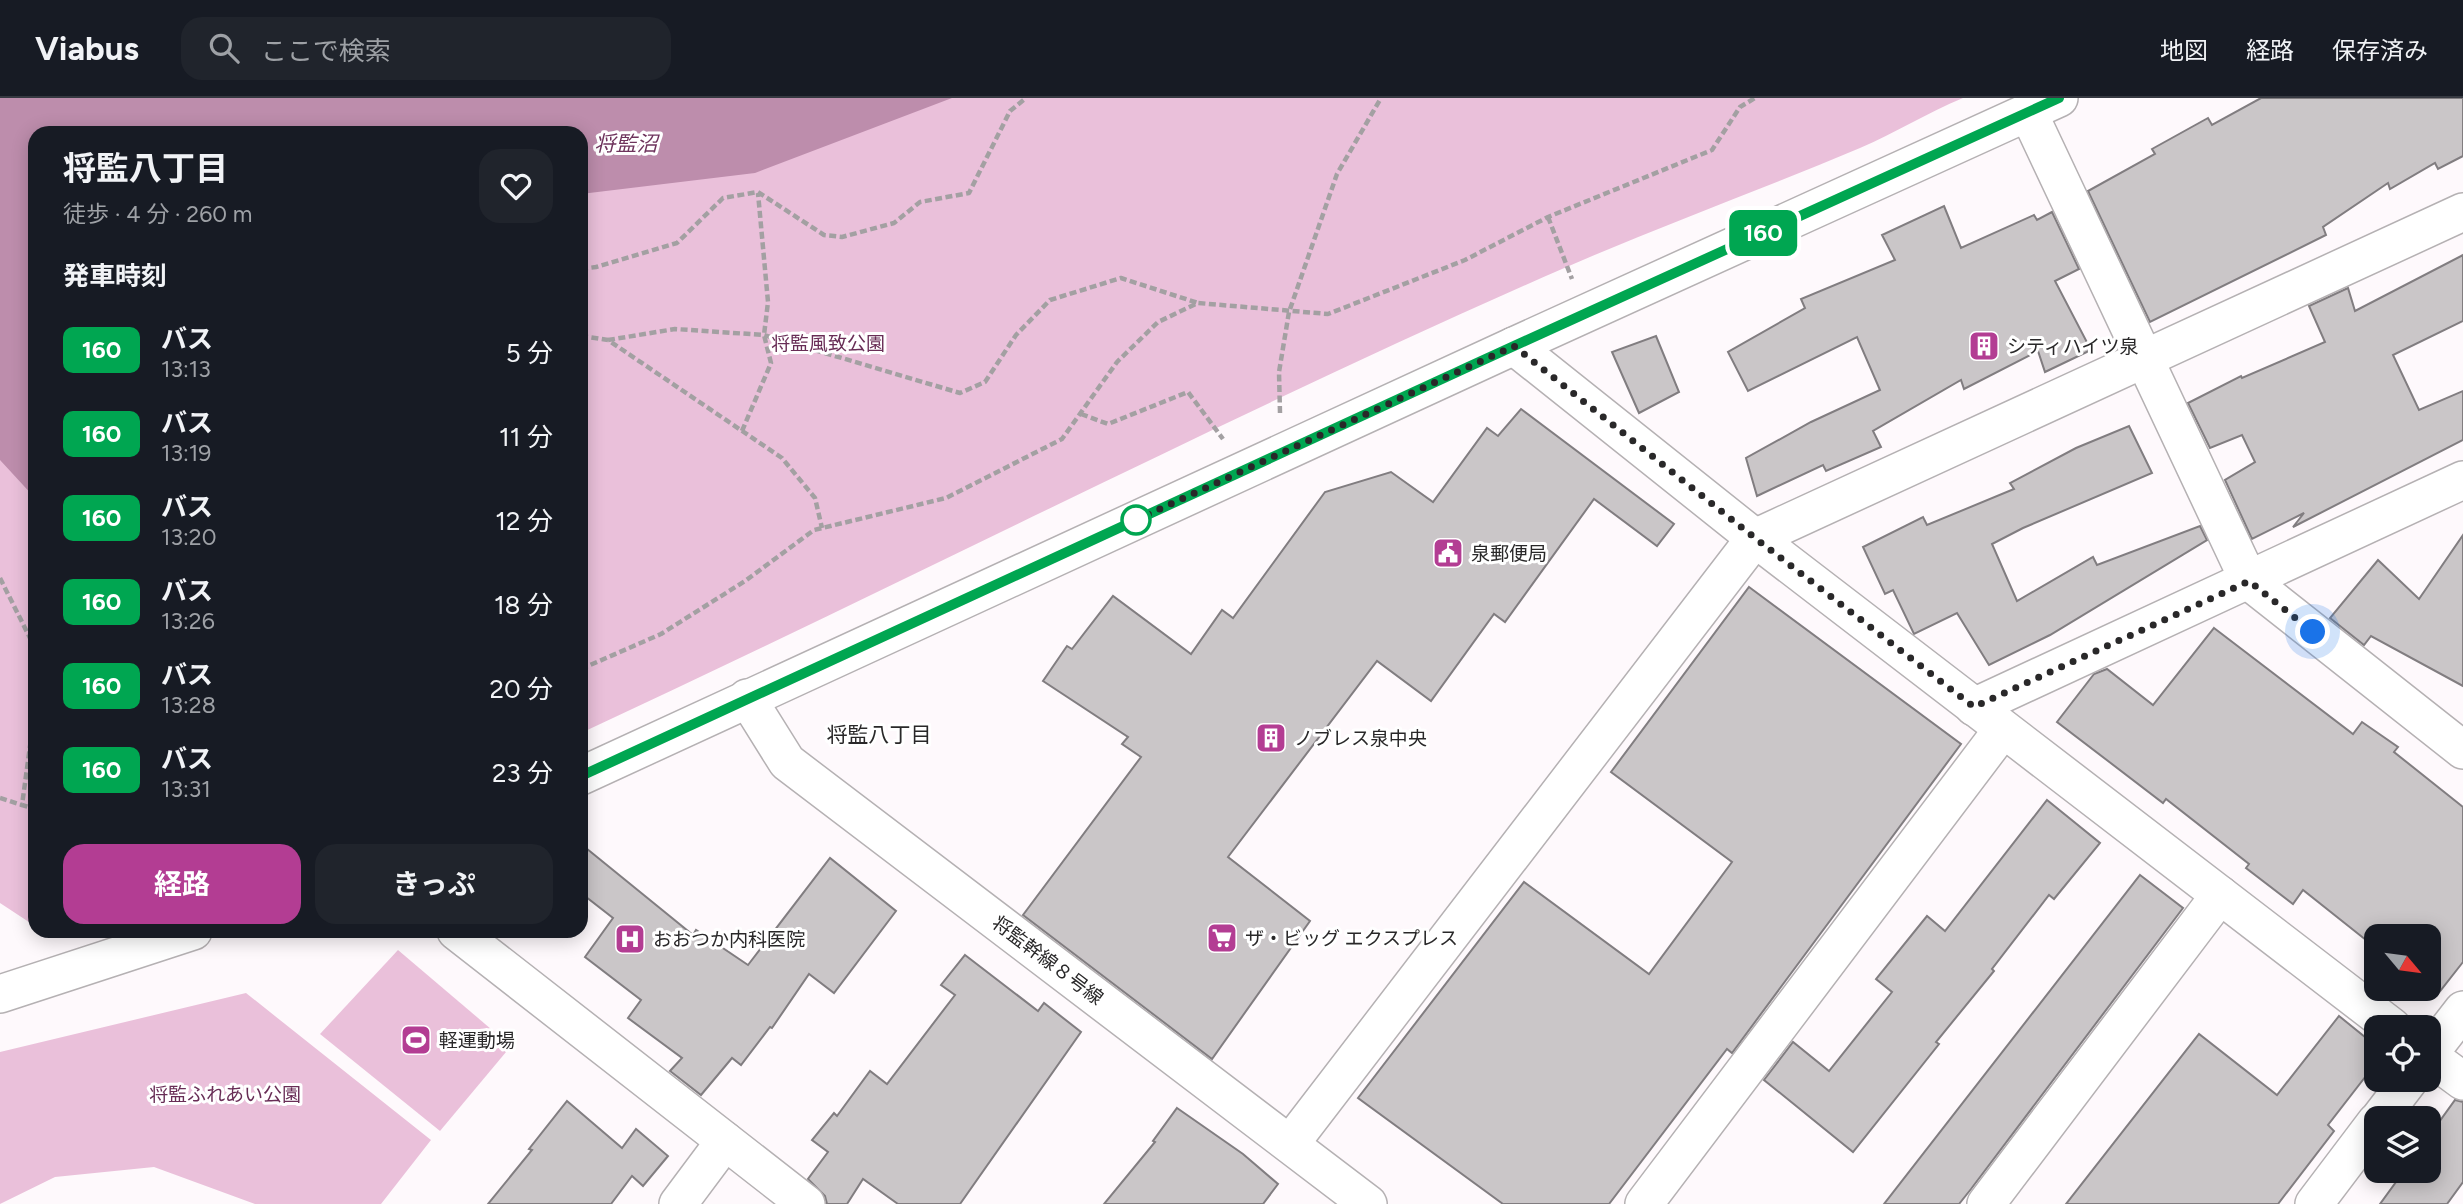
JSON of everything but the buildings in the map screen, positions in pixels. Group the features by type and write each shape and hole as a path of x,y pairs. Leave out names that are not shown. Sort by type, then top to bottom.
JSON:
{"street":[{"path":"588,773 2043,105 2144,359 2249,581 2463,750"},
{"path":"1290,1144 1755,538 2463,212"},
{"path":"1514,346 1755,538 2376,1015"},
{"path":"1974,707 2463,480"},
{"name":"将監幹線８号線","path":"747,698 787,762 1368,1204"},
{"path":"1644,1204 2003,729"},
{"path":"1986,1204 2220,895"},
{"path":"0,994 172,938"},
{"path":"465,938 806,1204"},
{"path":"2441,1039 2463,1010"},
{"path":"2441,1064 2463,1081"},
{"path":"2389,1106 2400,1092"},
{"path":"2314,1204 2364,1138"},
{"path":"678,1204 725,1141"}],"path":[{"path":"588,268 677,243 723,198 758,192 824,235 842,237 894,223 920,202 970,193 1010,111 1026,98"},
{"path":"1282,453 1279,372 1289,312 1337,174 1381,98"},
{"path":"588,337 608,340 675,329 764,335 960,393 985,382 1016,335 1050,300 1121,278 1198,303 1328,314 1465,260 1548,218 1712,150 1740,107 1755,98"},
{"path":"742,431 771,363 764,335 768,302 758,192"},
{"path":"1548,218 1585,314"},
{"path":"588,666 661,634 745,581 814,530 946,498 1062,439 1117,362 1158,322 1198,303"},
{"path":"608,340 782,458 814,498 822,528"},
{"path":"1081,414 1108,424 1188,392 1246,469"},
{"path":"0,578 28,634"},
{"path":"22,806 28,762"},
{"path":"0,798 28,807"}],"green space":[{"name":"将監風致公園","path":"0,98 1963,98 1860,148 1599,253 1438,324 588,730 588,126 28,126 28,921 0,903"},
{"name":"軽運動場","path":"398,950 511,1046 440,1131 320,1034"},
{"name":"将監ふれあい公園","path":"246,993 431,1140 381,1204 255,1204 154,1167 55,1177 0,1204 0,1052"}],"water":[{"name":"将監沼","path":"0,98 952,98 755,173 588,193 588,126 28,126 28,490 0,460"}],"bus line":[{"name":"160","path":"588,773 2059,98"}],"place":[{"name":"シティハイツ泉","path":"1984,346"},
{"name":"泉郵便局","path":"1448,553"},
{"name":"ノブレス泉中央","path":"1271,738"},
{"name":"ザ・ビッグ エクスプレス","path":"1222,938"},
{"name":"おおつか内科医院","path":"630,939"},
{"name":"軽運動場","path":"416,1040"}],"district":[{"name":"将監八丁目","path":"879,735"}],"route":[{"path":"1136,520 1125,525 1514,346 1755,538 1974,707 2249,581 2313,632"}]}
